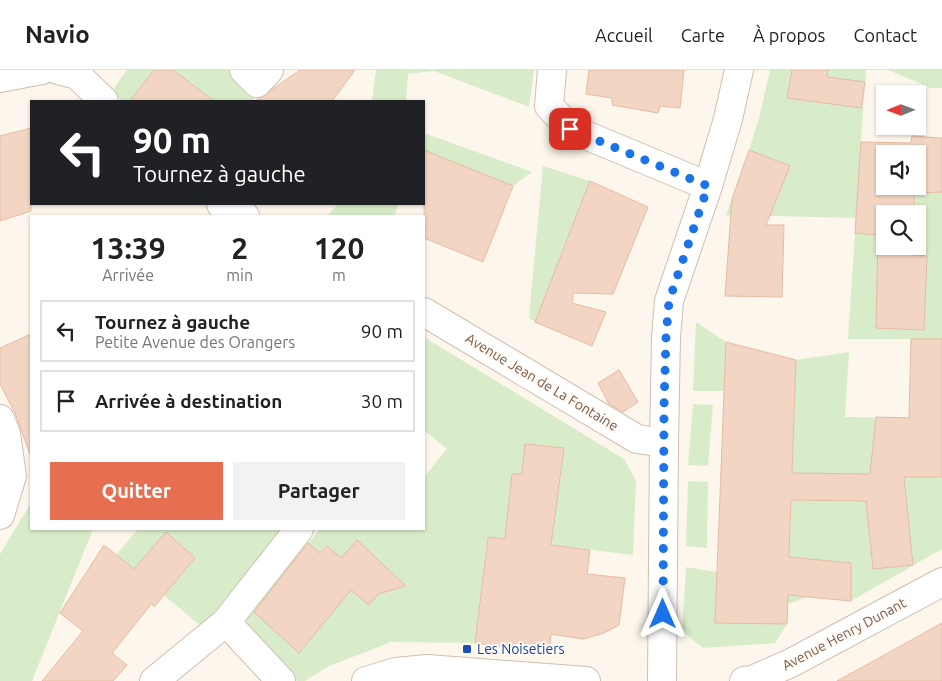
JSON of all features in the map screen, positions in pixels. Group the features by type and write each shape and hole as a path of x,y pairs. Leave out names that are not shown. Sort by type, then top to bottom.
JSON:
{"street":[{"path":"0,78 42,70"},
{"path":"58,70 77,74 103,100"},
{"path":"244,70 257,83 269,70"},
{"path":"552,70 549,106 570,129 708,186"},
{"path":"662,681 664,443 666,337 669,301 708,186 728,119 739,70"},
{"path":"223,205 243,215"},
{"name":"Avenue Jean de La Fontaine","path":"425,313 637,439 664,443"},
{"path":"0,419 6,434 12,476 0,515"},
{"path":"154,681 226,622 298,530"},
{"name":"Avenue Henry Dunant","path":"749,681 791,663 942,582"},
{"path":"226,622 281,681"},
{"path":"366,681 396,672 427,669 586,681"}],"green space":[{"path":"127,70 154,70 138,91 150,100 122,100 112,91"},
{"path":"173,70 228,70 254,100 199,100 204,93"},
{"path":"376,70 534,70 529,107 434,71 408,74 406,100 372,100"},
{"path":"770,70 866,70 860,154 877,205 876,255 926,255 926,205 914,205 914,195 926,195 926,158 942,159 942,339 848,339 855,232 867,186 858,187 856,218 726,215 735,190 774,205 790,166 749,150 759,118"},
{"path":"888,70 942,70 942,88 931,88"},
{"path":"425,133 532,172 513,186 425,150"},
{"path":"543,166 590,181 535,322 529,318"},
{"path":"337,205 399,205 394,215 328,215"},
{"path":"696,322 726,342 724,391 693,391"},
{"path":"425,338 624,459 636,481 633,555 487,537 475,643 391,642 327,667 305,681 297,681 246,623 249,612 319,530 425,530 425,476 447,449 425,431","holes":["526,444 564,448 510,495 522,474"]},
{"path":"849,352 845,417 942,418 942,549 851,601 851,563 837,562 836,587 788,604 796,360","holes":["871,475 871,501 840,500","908,521 913,565 893,567 891,562 872,564 869,526"]},
{"path":"693,404 713,405 708,466 688,465"},
{"path":"688,481 708,482 707,548 686,546"},
{"path":"30,505 30,530 93,530 32,681 0,681 0,554"},
{"path":"137,530 284,530 202,627 116,555","holes":["166,533 195,558 172,585 146,563"]},
{"path":"686,567 717,572 787,624 775,643 703,648 682,631"}],"building":[{"path":"154,70 173,70 213,100 131,100"},
{"path":"300,70 355,70 333,100 256,100"},
{"path":"589,70 684,70 680,108 660,106 658,113 612,105 612,98 586,94"},
{"path":"792,70 828,70 827,77 865,82 861,108 787,98"},
{"path":"30,128 31,211 0,221 0,136"},
{"path":"912,136 942,138 942,192 926,193 926,145 876,145 876,195 914,195 914,205 876,205 876,235 855,233 861,142 911,143"},
{"path":"425,150 513,186 483,262 425,238"},
{"path":"749,150 790,166 766,225 784,225 782,297 725,296 732,199"},
{"path":"590,181 648,207 613,294 573,293 572,303 606,312 592,346 535,322"},
{"path":"878,255 927,256 924,330 876,328"},
{"path":"30,334 30,454 15,413 0,384 0,348"},
{"path":"911,339 942,339 942,477 904,477 913,565 873,569 866,501 791,500 789,557 851,563 851,601 788,595 787,624 715,623 726,342 796,360 792,473 870,474 876,417 909,418"},
{"path":"619,370 638,402 623,412 609,404 598,383"},
{"path":"525,444 564,448 551,545 590,550 587,574 625,578 619,625 604,633 583,639 551,634 550,647 534,651 475,643 488,537 505,539 512,474 522,474"},
{"path":"166,532 195,558 154,607 152,603 112,653 127,665 113,681 42,681 83,631 60,613 104,545 134,569"},
{"path":"357,540 406,586 378,594 369,605 351,590 299,653 254,612 308,543 320,553 327,546 341,558"},
{"path":"942,623 942,681 837,681 897,648"}],"place":[{"name":"Les Noisetiers","path":"467,649"}],"route":[{"path":"570,129 708,186 669,301 664,408 663,614"}]}
